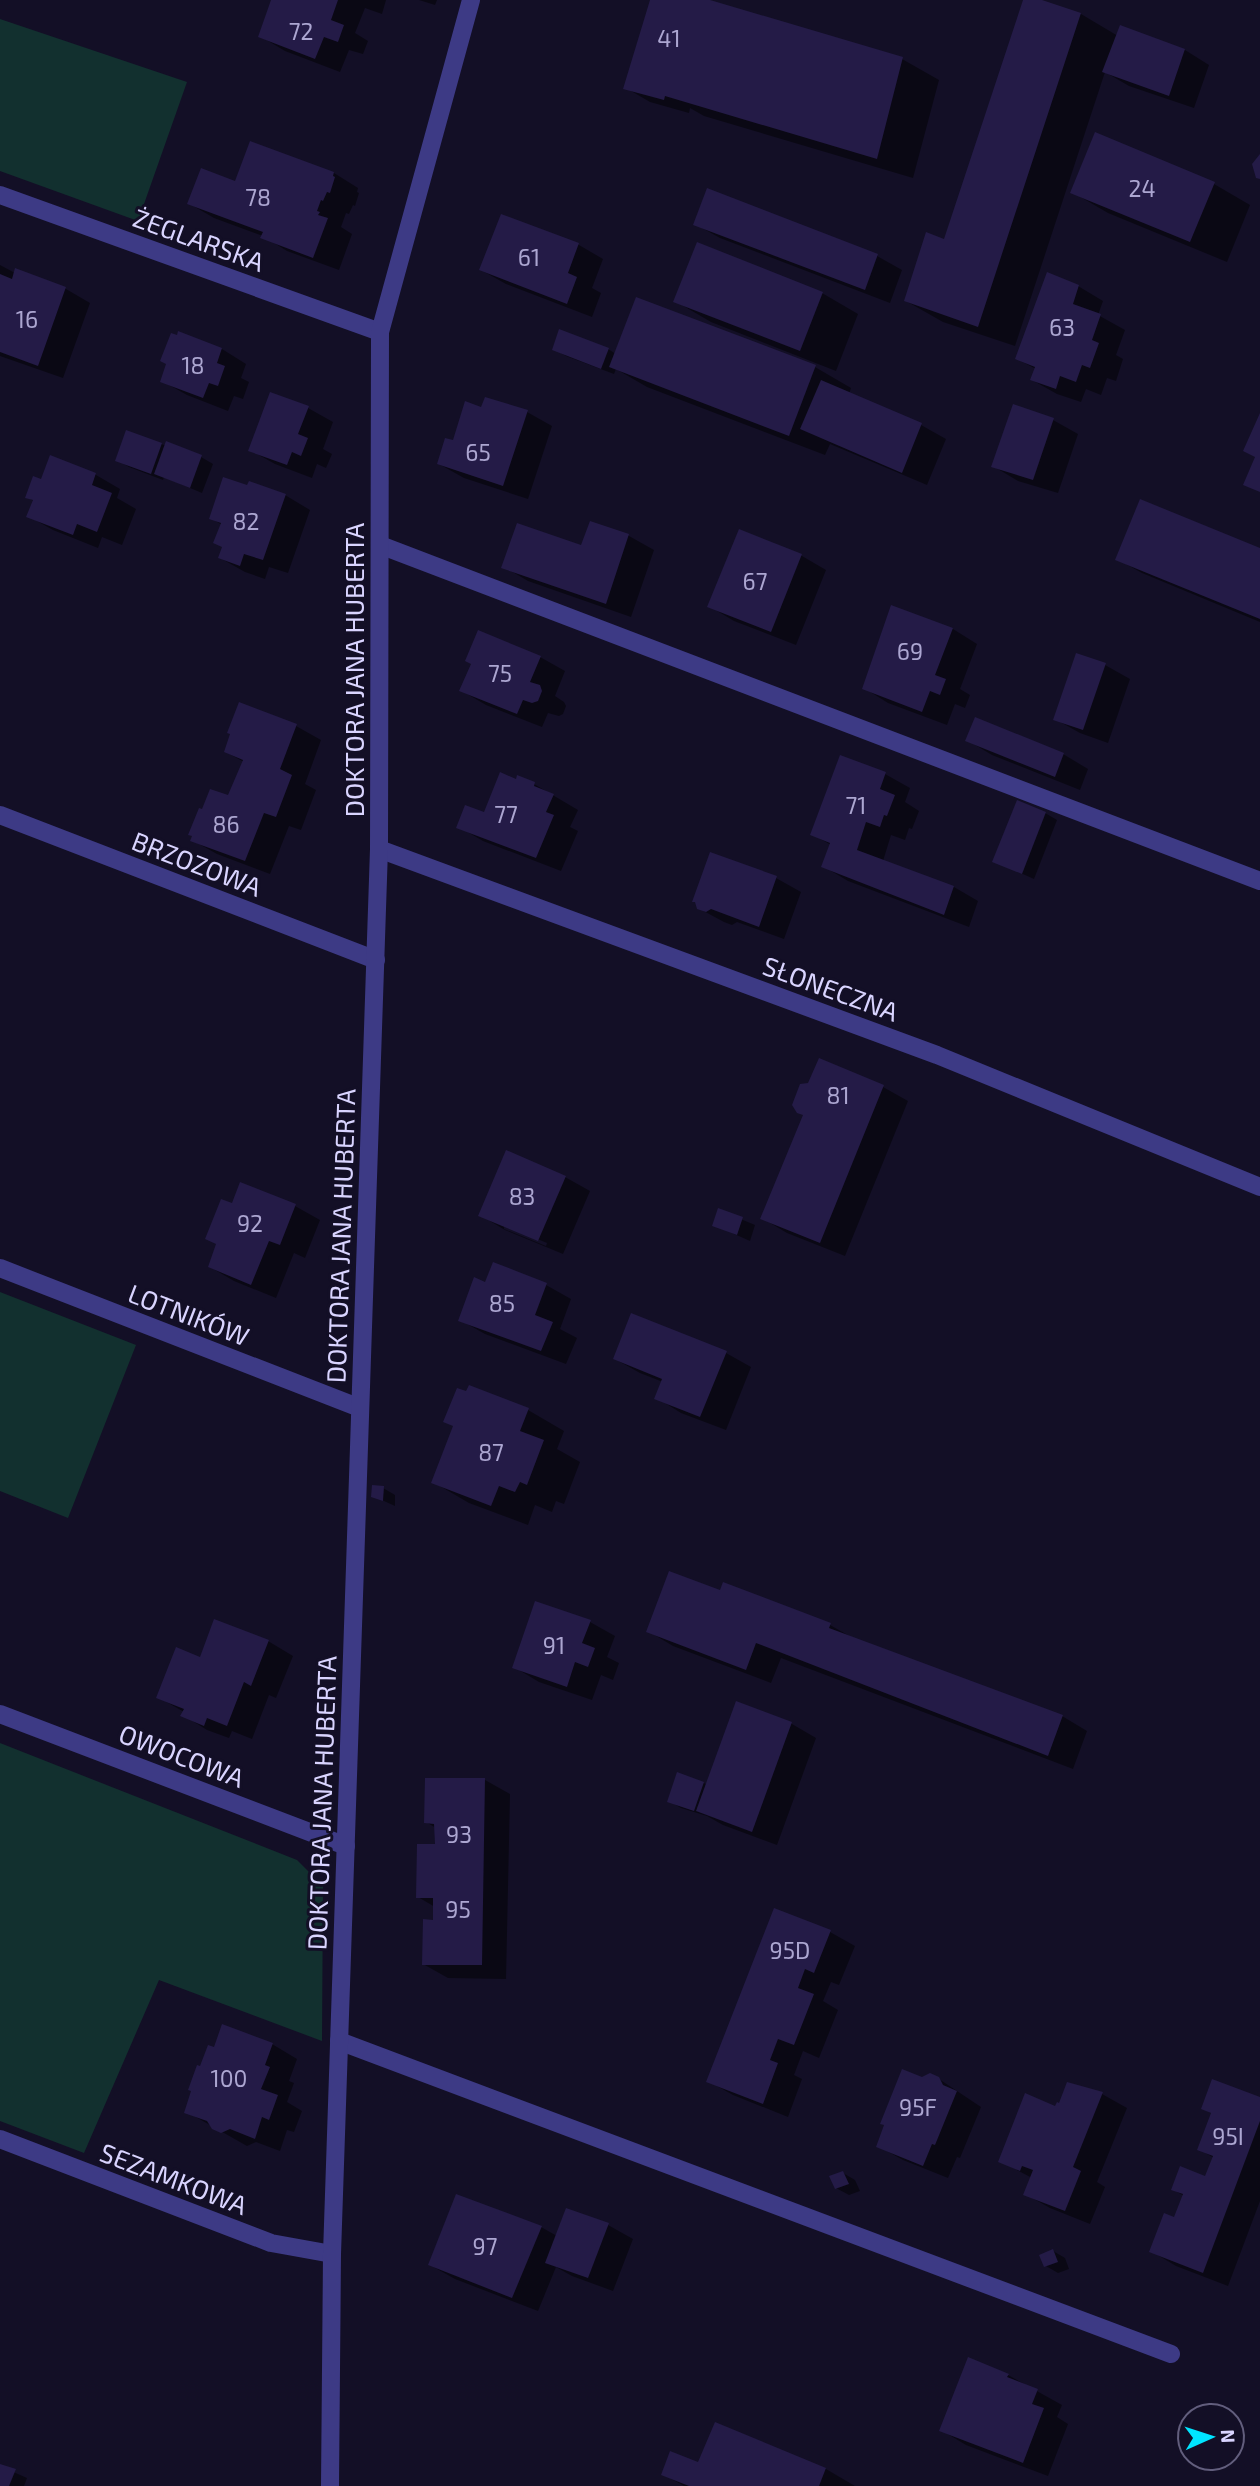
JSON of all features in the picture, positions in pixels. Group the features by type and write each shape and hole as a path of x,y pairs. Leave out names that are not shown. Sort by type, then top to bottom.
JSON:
{"street":[{"name":"DOKTORA JANA HUBERTA","path":"330,2486 332,2254 379,849 380,332 471,0"},
{"name":"ŻEGLARSKA","path":"0,195 380,332"},
{"path":"380,545 1260,881"},
{"name":"BRZOZOWA","path":"0,815 376,960"},
{"name":"SŁONECZNA","path":"379,849 937,1055 1260,1187"},
{"name":"LOTNIKÓW","path":"0,1268 360,1408"},
{"name":"OWOCOWA","path":"0,1713 346,1846"},
{"path":"340,2042 1171,2354"},
{"name":"SEZAMKOWA","path":"0,2139 271,2243 332,2254"}],"green space":[{"path":"0,19 187,82 138,221 0,171"},
{"path":"0,1292 136,1345 68,1518 0,1491"},
{"path":"0,1743 297,1860 323,1886 322,2041 159,1980 84,2153 0,2121"}],"building":[{"path":"271,0 338,0 331,20 344,25 338,42 324,37 315,59 258,37"},
{"path":"650,0 710,0 903,57 877,159 665,96 664,100 623,89"},
{"path":"1023,0 1042,0 1081,13 978,327 904,301 926,232 944,239"},
{"path":"1120,25 1185,49 1169,96 1102,72"},
{"path":"1095,132 1215,182 1190,242 1070,193"},
{"path":"250,141 334,172 330,193 327,192 323,201 321,200 317,211 320,212 318,215 328,218 313,258 260,238 263,232 187,204 201,168 235,181"},
{"path":"1260,154 1260,179 1256,178 1252,164"},
{"path":"707,188 878,254 865,290 693,225"},
{"path":"501,214 579,243 568,273 577,277 567,304 479,270"},
{"path":"697,242 823,292 800,351 673,302"},
{"path":"15,268 66,287 38,366 0,352 0,274 12,279"},
{"path":"1047,272 1079,285 1073,304 1101,314 1092,340 1099,343 1090,368 1082,365 1076,382 1060,376 1056,389 1030,380 1035,367 1015,359"},
{"path":"636,297 816,365 789,436 609,367"},
{"path":"559,329 609,348 601,369 552,350"},
{"path":"178,331 222,348 217,363 225,366 218,386 209,383 203,398 160,382 166,364 160,361 171,333 177,335"},
{"path":"821,380 922,423 902,473 800,429"},
{"path":"270,392 309,406 298,434 308,438 301,456 292,452 287,465 248,451"},
{"path":"485,397 528,410 503,486 437,464 445,438 453,440 465,401 481,407"},
{"path":"1013,404 1054,418 1033,480 991,467"},
{"path":"1260,413 1260,492 1243,485 1255,457 1243,451"},
{"path":"126,430 162,443 151,474 115,461"},
{"path":"166,441 202,455 190,488 154,474"},
{"path":"50,455 96,473 92,485 112,493 97,532 77,524 73,535 26,517 33,500 25,498 33,476 41,479"},
{"path":"223,477 247,485 249,481 286,494 263,560 244,554 240,566 218,558 222,547 213,543 221,523 209,519"},
{"path":"1140,499 1260,548 1260,619 1115,560"},
{"path":"590,521 629,534 606,604 501,568 517,523 581,545"},
{"path":"739,529 802,554 771,632 707,607"},
{"path":"891,605 953,628 935,675 946,679 940,695 930,691 922,712 862,689"},
{"path":"478,630 541,656 530,682 540,685 542,691 538,701 532,703 523,700 517,714 459,691 471,664 465,661"},
{"path":"1076,653 1106,663 1083,730 1053,720"},
{"path":"239,702 297,724 280,769 292,775 276,817 264,813 245,861 190,841 192,836 188,835 210,789 228,795 243,760 224,752 230,734 227,733"},
{"path":"975,717 1064,753 1055,777 965,741"},
{"path":"840,755 886,772 880,789 895,795 880,827 866,822 857,850 954,886 944,915 821,867 830,843 810,835"},
{"path":"500,772 516,779 517,775 535,782 534,786 554,794 546,812 554,815 536,858 456,828 465,805 484,812"},
{"path":"1017,800 1046,812 1022,874 992,862"},
{"path":"710,852 777,876 759,927 711,909 706,912 697,909 695,902 692,902"},
{"path":"819,1058 884,1085 820,1243 760,1219 803,1115 797,1113 792,1105 800,1084 808,1083"},
{"path":"506,1150 566,1176 538,1241 478,1216"},
{"path":"240,1182 296,1204 280,1245 269,1241 251,1285 208,1267 216,1244 205,1239 221,1199 232,1203"},
{"path":"718,1208 743,1217 737,1235 712,1226"},
{"path":"493,1262 547,1283 535,1315 553,1322 541,1351 458,1321 474,1277 485,1282"},
{"path":"631,1313 727,1351 700,1417 654,1399 662,1379 613,1359"},
{"path":"469,1385 529,1408 520,1431 544,1440 527,1485 520,1482 515,1492 499,1486 491,1506 431,1483 453,1426 443,1422 457,1388 466,1391"},
{"path":"372,1485 384,1486 383,1501 371,1497"},
{"path":"669,1571 720,1590 723,1582 831,1623 829,1628 1063,1715 1048,1756 756,1643 746,1670 646,1632"},
{"path":"535,1601 591,1620 582,1643 595,1648 588,1667 575,1662 567,1687 512,1668"},
{"path":"214,1619 269,1640 251,1686 244,1682 227,1726 207,1718 204,1726 180,1716 184,1709 156,1698 176,1647 200,1657"},
{"path":"736,1701 792,1722 752,1832 696,1811"},
{"path":"677,1772 704,1782 694,1811 667,1802"},
{"path":"425,1778 485,1778 482,1965 422,1965 423,1919 433,1920 433,1898 416,1898 417,1844 435,1844 434,1824 424,1823"},
{"path":"774,1908 831,1930 814,1973 805,1969 798,1988 814,1994 794,2045 778,2039 770,2060 778,2063 763,2104 706,2082"},
{"path":"222,2024 273,2043 265,2065 270,2067 261,2089 278,2095 269,2120 262,2117 255,2139 230,2129 221,2133 212,2129 207,2121 184,2113 191,2091 188,2090 197,2065 200,2066 208,2045 214,2047"},
{"path":"902,2069 922,2077 930,2073 939,2077 943,2085 957,2091 935,2145 932,2144 923,2166 876,2147 884,2125 880,2124"},
{"path":"1212,2079 1260,2097 1260,2121 1203,2273 1149,2252 1164,2213 1174,2217 1183,2194 1171,2190 1180,2166 1205,2176 1213,2156 1197,2150 1211,2113 1201,2109"},
{"path":"1067,2082 1103,2092 1073,2167 1081,2171 1065,2211 1023,2195 1033,2170 1022,2166 1020,2171 998,2162 1025,2093 1055,2106 1059,2103"},
{"path":"843,2171 849,2184 835,2189 829,2176"},
{"path":"456,2194 542,2226 512,2298 428,2265"},
{"path":"566,2208 609,2223 588,2278 545,2263"},
{"path":"1053,2249 1058,2262 1044,2267 1039,2255"},
{"path":"968,2357 1038,2389 1032,2404 1044,2408 1023,2463 939,2431"},
{"path":"715,2422 826,2468 819,2486 689,2486 661,2475 670,2451 698,2462"},
{"path":"0,2464 16,2469 9,2486 0,2486"}]}
